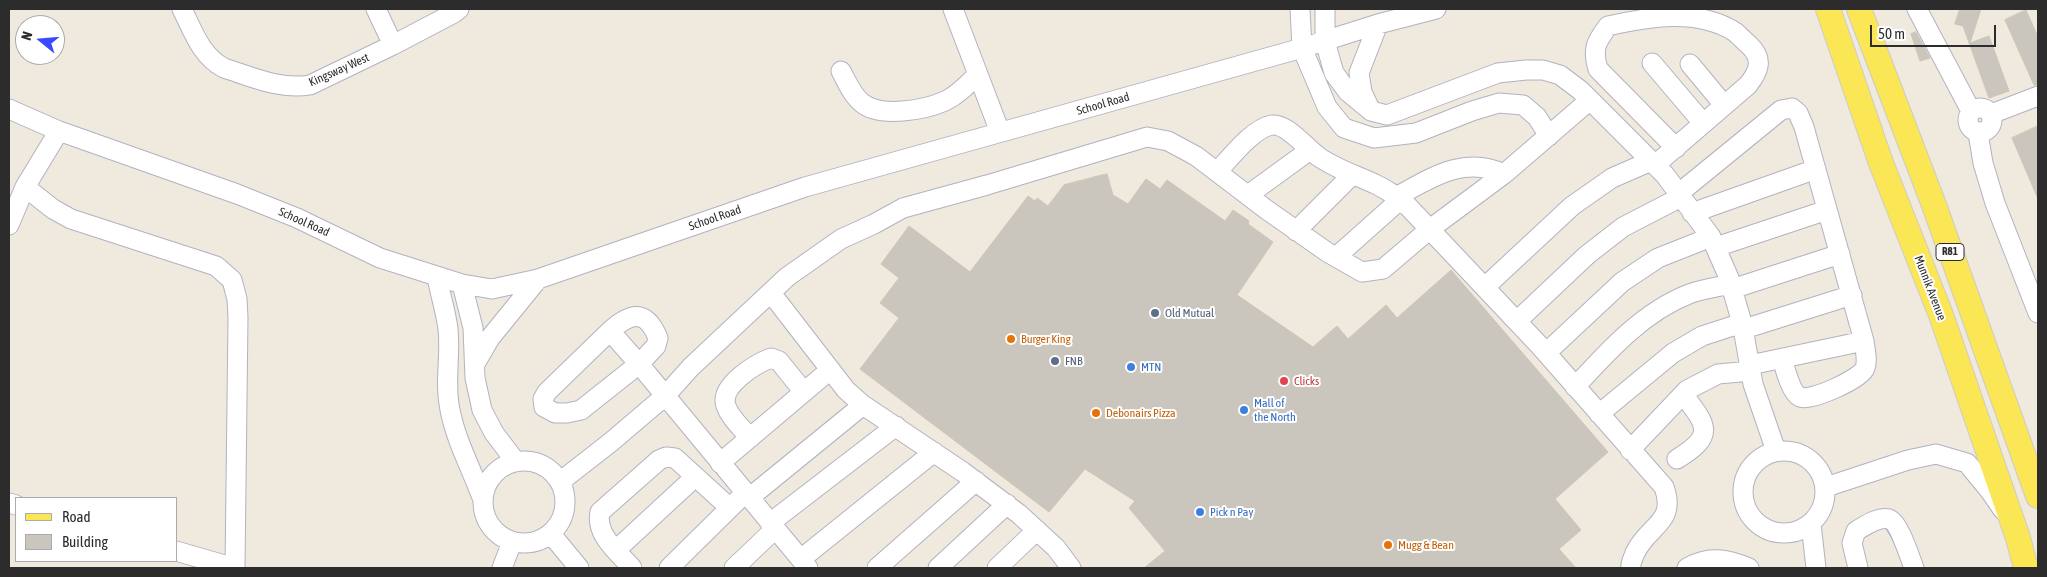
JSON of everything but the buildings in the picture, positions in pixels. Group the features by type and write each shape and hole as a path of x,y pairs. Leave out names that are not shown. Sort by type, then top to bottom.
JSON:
{"main road":[{"name":"R81","path":"1859,9 1934,205 2038,496"},
{"name":"Munnik Avenue","path":"1828,10 1881,163 1940,315 2026,568"}],"street":[{"name":"Kingsway West","path":"182,9 197,41 207,56 216,64 284,87 310,85 393,45 459,9"},
{"path":"376,9 393,45"},
{"path":"953,9 1000,132"},
{"path":"1300,9 1302,48 1328,107 1344,128 1374,138 1416,133 1472,111 1499,103 1522,105 1537,117 1548,136"},
{"path":"1325,9 1325,41 1334,73 1348,92 1371,111 1387,115 1498,73 1526,70 1543,70 1560,75 1580,90 1665,175 1714,242 1732,287 1743,326 1754,384 1776,451"},
{"name":"School Road","path":"9,109 59,131 237,194 297,218 380,258 436,277 492,289 538,279 805,186 1436,9"},
{"path":"1917,9 1971,111 1967,121 1972,130 1978,133 1983,132 1992,125 1991,114"},
{"path":"1485,287 1572,206 1612,178 1653,163 1676,148 1724,104 1748,85 1757,74 1759,68 1753,49 1734,32 1698,18 1668,16 1634,20 1608,26 1598,39 1594,55 1598,69 1676,148"},
{"path":"1371,111 1362,92 1359,73 1378,24"},
{"path":"1652,63 1703,123"},
{"path":"1690,64 1724,104"},
{"path":"841,71 854,95 863,105 880,111 916,110 945,101 960,92 978,74"},
{"path":"1991,114 2038,96"},
{"path":"561,482 665,396 691,367 787,278 841,239 903,208 1147,137 1168,141 1196,156 1296,231 1362,272 1383,269 1430,229 1504,174 1590,100"},
{"path":"1684,201 1764,122 1781,110 1792,108 1798,113 1804,127 1852,295 1864,341 1866,358 1865,369 1862,375 1844,385 1807,398 1800,398 1794,393 1782,359"},
{"path":"1971,111 1982,108 1991,114"},
{"path":"1217,172 1248,139 1262,128 1274,124 1284,127 1319,157 1352,175 1376,184 1399,198 1517,321 1664,487 1668,500 1666,514 1640,543 1630,564 1631,568"},
{"path":"9,225 25,187 59,131"},
{"path":"1978,133 1983,163 1996,203 2038,313"},
{"path":"1248,195 1310,150"},
{"path":"1336,257 1399,198 1449,170 1472,166 1491,168 1504,174"},
{"path":"1517,321 1587,255 1623,227 1684,201 1816,169"},
{"path":"1296,231 1352,175"},
{"path":"25,187 53,209 71,218 216,266 232,280 237,299 238,318 235,568 178,552"},
{"path":"1546,353 1622,282 1658,258 1828,210"},
{"path":"1575,387 1631,330 1657,312 1689,294 1732,287 1840,254"},
{"path":"436,277 448,330 447,382 449,409 456,434 472,469 483,500 484,514 490,526 500,536 512,542 526,544 540,541 551,534 560,524 565,511 565,497 561,482 543,465 530,461 516,462 504,466 493,475 486,486 483,500"},
{"path":"475,364 490,338 538,279"},
{"path":"462,284 473,328 475,378 482,410 494,433 516,462"},
{"path":"770,293 846,390 863,405 1007,504 1056,548 1068,567"},
{"path":"1598,414 1673,353 1702,336 1852,295"},
{"path":"636,316 645,319 654,328 658,338 656,346 639,364 581,410 555,413 544,407 543,399 547,392 624,319 636,316"},
{"path":"610,331 773,526 803,565 934,452"},
{"path":"1630,450 1683,394 1718,374 1864,341"},
{"path":"750,438 732,416 726,405 726,393 733,383 762,361 771,358 779,361 804,392"},
{"path":"720,463 830,370"},
{"path":"1678,459 1696,447 1702,438 1705,428 1700,415 1683,394"},
{"path":"669,568 730,508 863,405"},
{"path":"734,568 773,526 896,426"},
{"path":"1776,451 1790,451 1803,455 1814,463 1822,474 1826,487 1825,501 1820,513 1811,524 1793,533 1772,532 1760,526 1750,516 1744,504 1743,490 1746,476 1753,465 1764,456 1776,451"},
{"path":"1826,487 1908,460 1936,454 1967,463 1990,491 2013,526"},
{"path":"632,568 604,537 598,518 600,512 611,500 659,460 666,457 675,458 730,508"},
{"path":"616,550 695,477"},
{"path":"877,568 976,481"},
{"path":"938,568 1007,504"},
{"path":"1858,568 1852,543 1856,531 1874,521 1889,519 1895,523 1911,567"},
{"path":"1811,524 1816,568"},
{"path":"998,568 1037,530"},
{"path":"551,534 578,568"},
{"path":"502,568 512,542"},
{"path":"1687,568 1698,562 1718,559 1738,563 1749,568"}],"place":[{"name":"Old Mutual","path":"1155,313"},
{"name":"Burger King","path":"1011,339"},
{"name":"FNB","path":"1055,361"},
{"name":"MTN","path":"1131,367"},
{"name":"Clicks","path":"1284,381"},
{"name":"Mall of the North","path":"1244,410"},
{"name":"Debonairs Pizza","path":"1096,413"},
{"name":"Pick n Pay","path":"1200,512"},
{"name":"Mugg & Bean","path":"1388,545"}]}
